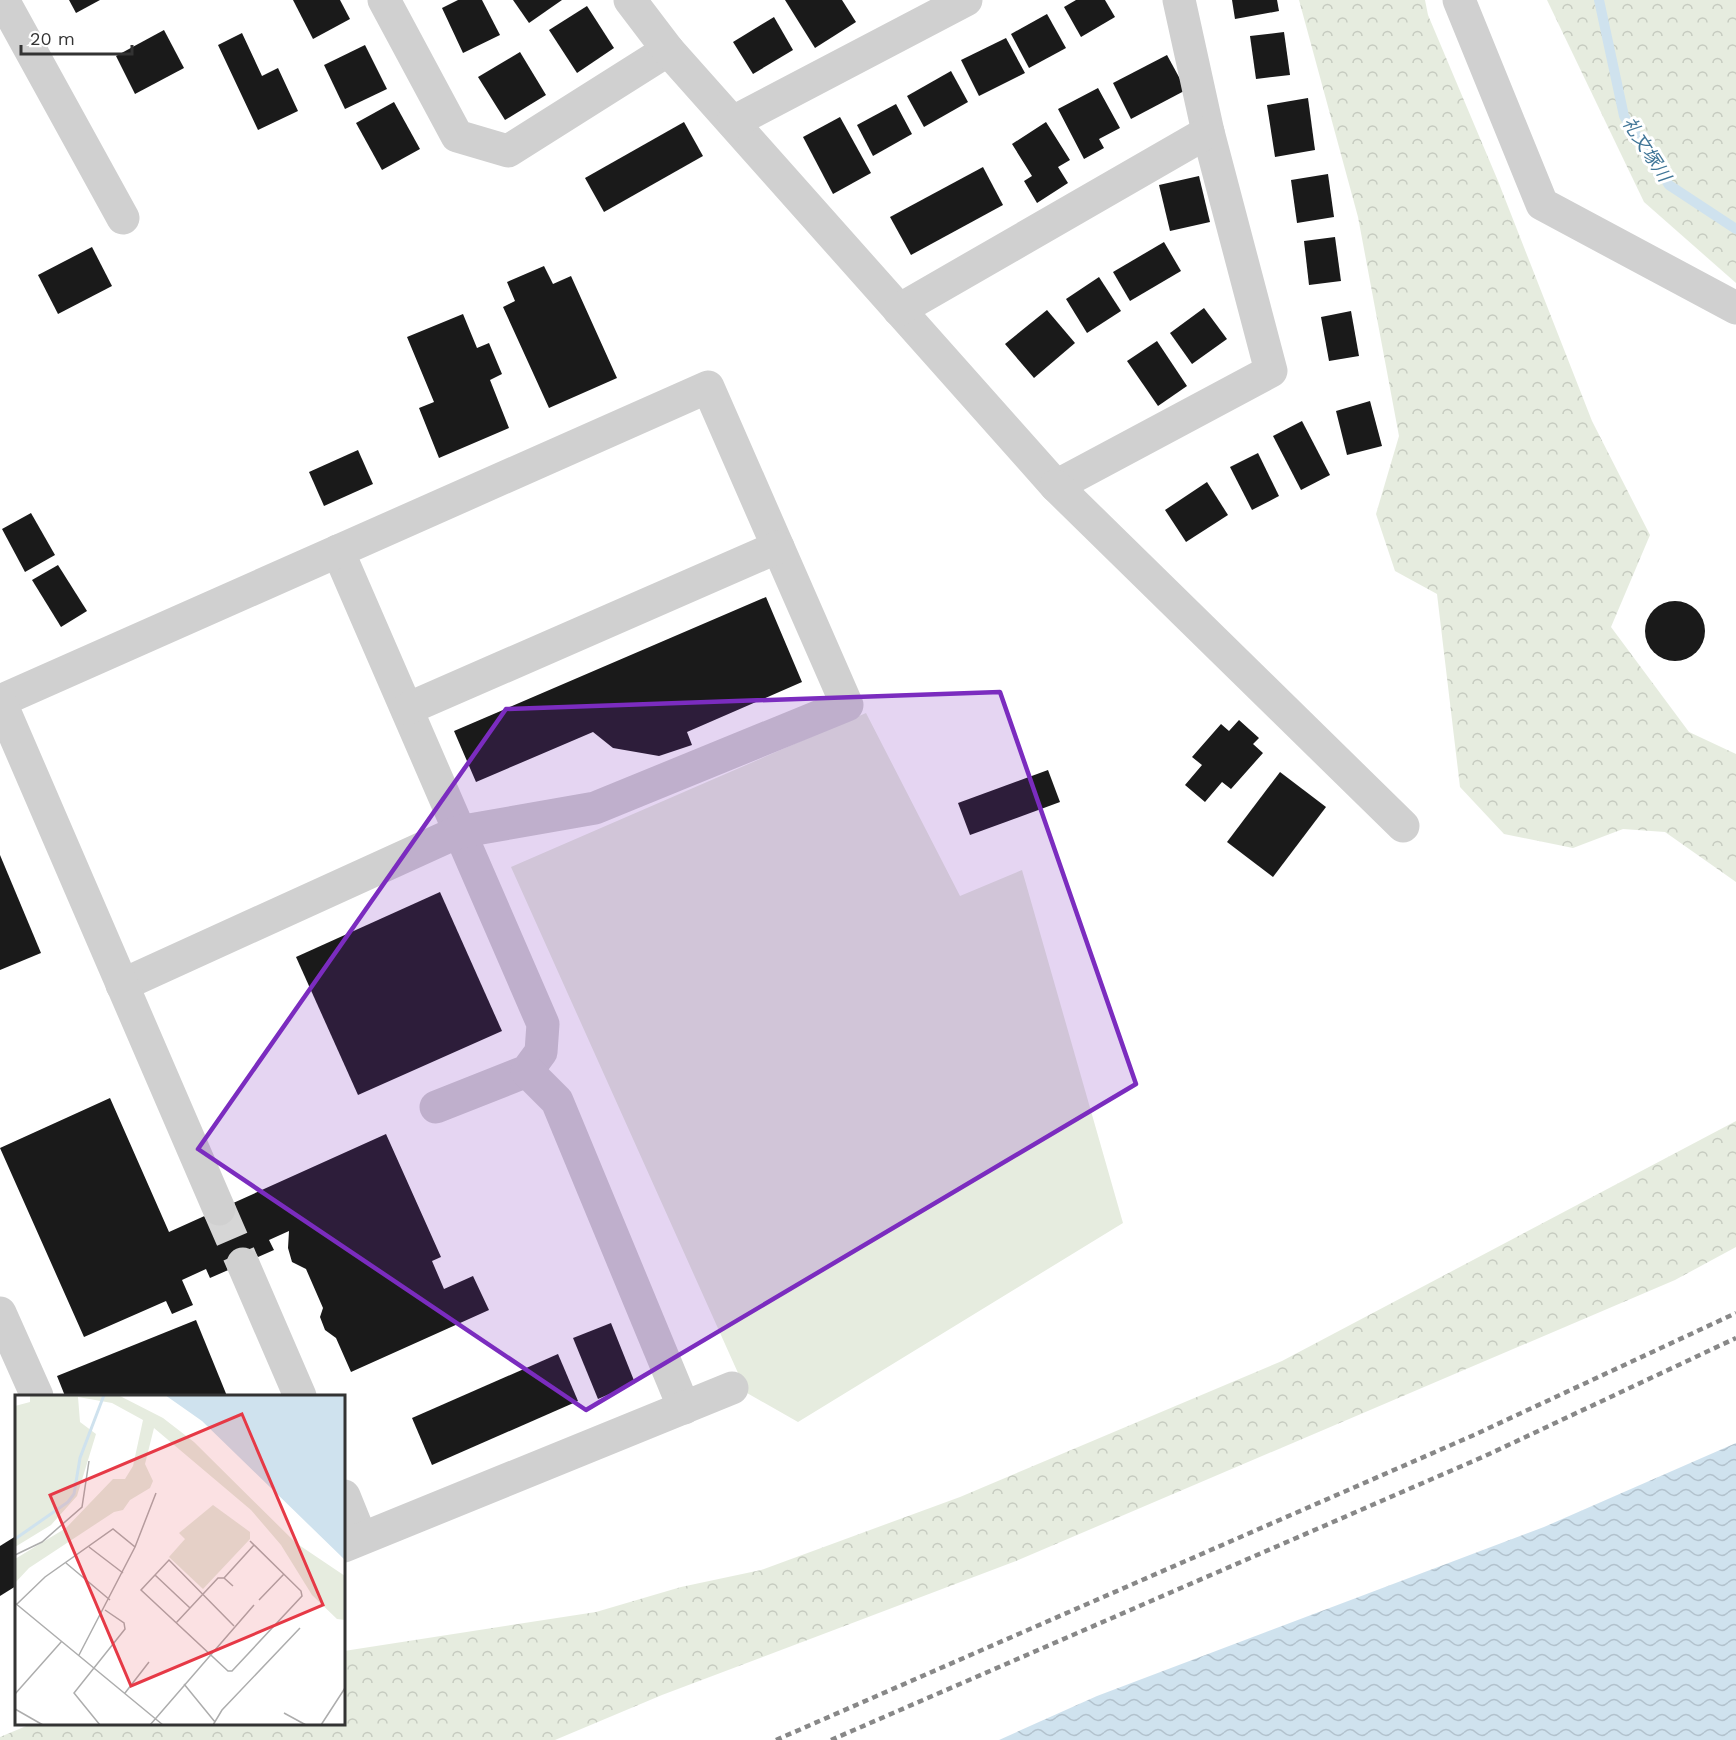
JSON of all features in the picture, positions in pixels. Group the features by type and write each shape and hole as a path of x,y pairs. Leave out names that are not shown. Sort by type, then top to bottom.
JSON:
{"street":[{"path":"3,0 123,218"},
{"path":"384,0 457,136 508,151 668,50"},
{"path":"630,0 668,50 1056,486 1403,826"},
{"path":"733,122 966,0"},
{"path":"1056,486 1271,371 1208,132 1179,0"},
{"path":"1459,0 1542,204 1736,308"},
{"path":"899,310 1208,132"},
{"path":"122,985 458,832 595,808 847,705 708,387 0,701 122,985 219,1209"},
{"path":"407,709 778,547"},
{"path":"338,551 543,1024 542,1052 527,1071 436,1107"},
{"path":"527,1071 557,1101 684,1408"},
{"path":"243,1264 300,1395"},
{"path":"0,1313 37,1395"},
{"path":"345,1502 352,1542 732,1388"}],"highlighted area":[{"path":"1000,692 1136,1084 586,1410 198,1149 506,709"}],"green space":[{"path":"1299,0 1425,0 1428,15 1498,181 1592,421 1650,535 1611,627 1689,732 1736,754 1736,882 1665,832 1623,829 1573,848 1504,834 1460,787 1437,594 1395,571 1376,514 1399,436 1358,217"},
{"path":"1547,0 1736,0 1736,283 1644,202"},
{"path":"866,713 960,896 1022,870 1123,1223 798,1422 747,1393 511,867"},
{"path":"1736,1121 1736,1247 1675,1280 1016,1561 662,1695 555,1740 0,1740 0,1737 29,1725 345,1725 345,1651 596,1612 681,1587 761,1570 960,1497 1282,1361"}],"water":[{"path":"1736,1443 1736,1740 999,1740 1097,1696 1544,1527"}],"building":[{"path":"69,0 100,0 76,13"},
{"path":"293,0 340,0 350,19 313,39"},
{"path":"458,0 482,0 500,35 463,53 442,8"},
{"path":"513,0 562,0 529,23"},
{"path":"785,0 842,0 856,22 815,48"},
{"path":"1076,0 1105,0 1115,17 1081,37 1064,7"},
{"path":"1232,0 1277,0 1279,11 1235,19"},
{"path":"587,6 614,48 577,73 549,30"},
{"path":"1047,14 1066,48 1029,68 1011,34"},
{"path":"774,17 793,50 753,74 733,42"},
{"path":"164,30 184,68 135,94 116,56"},
{"path":"1284,32 1290,75 1256,79 1250,36"},
{"path":"242,33 262,76 278,68 298,111 258,130 218,45"},
{"path":"1006,38 1025,73 979,96 961,60"},
{"path":"365,45 387,89 345,109 324,65"},
{"path":"520,52 546,95 505,120 478,77"},
{"path":"1167,55 1186,90 1131,119 1113,83"},
{"path":"951,71 968,102 924,127 907,96"},
{"path":"1098,88 1120,128 1099,139 1104,148 1084,159 1058,109"},
{"path":"1308,98 1315,150 1275,157 1267,105"},
{"path":"394,102 420,149 382,170 356,123"},
{"path":"896,104 912,134 873,156 857,125"},
{"path":"840,117 871,173 833,194 803,137"},
{"path":"684,122 703,156 604,212 585,178"},
{"path":"1046,122 1070,160 1058,167 1068,183 1037,203 1024,181 1032,176 1012,144"},
{"path":"983,167 1003,205 911,255 890,217"},
{"path":"1328,174 1334,217 1297,223 1291,180"},
{"path":"1199,176 1210,222 1170,231 1159,185"},
{"path":"1335,237 1341,281 1309,285 1304,241"},
{"path":"1164,242 1181,271 1130,301 1113,272"},
{"path":"92,247 112,286 58,314 38,275"},
{"path":"544,266 553,284 571,276 617,378 549,408 503,307 515,301 507,282"},
{"path":"1099,277 1121,311 1087,333 1066,299"},
{"path":"1204,308 1227,339 1192,364 1170,333"},
{"path":"1047,310 1075,343 1034,378 1005,344"},
{"path":"1351,311 1359,356 1329,361 1321,317"},
{"path":"463,314 477,348 489,343 502,374 490,380 509,428 439,458 419,408 434,402 407,337"},
{"path":"1157,341 1187,386 1158,406 1127,361"},
{"path":"1370,401 1382,446 1347,455 1336,411"},
{"path":"1302,421 1330,475 1301,490 1273,436"},
{"path":"358,450 373,484 324,506 309,472"},
{"path":"1258,453 1279,496 1252,510 1230,467"},
{"path":"1207,482 1228,515 1186,542 1165,510"},
{"path":"31,513 55,555 25,572 2,529"},
{"path":"58,565 87,611 61,627 32,580"},
{"path":"766,597 802,682 687,732 692,745 659,756 613,748 593,732 476,782 454,731"},
{"path":"1675,601 1692,606 1700,614 1705,631 1700,648 1692,656 1675,661 1658,656 1650,648 1645,631 1650,614 1658,606"},
{"path":"1239,720 1259,738 1253,744 1263,753 1231,789 1222,782 1205,802 1185,785 1202,765 1192,757 1221,724 1229,731"},
{"path":"1048,770 1060,802 970,835 958,803"},
{"path":"1280,772 1326,807 1273,877 1227,842"},
{"path":"0,855 41,953 0,970"},
{"path":"440,892 502,1031 358,1095 296,957"},
{"path":"110,1098 169,1232 386,1134 441,1257 432,1261 444,1289 473,1276 489,1310 351,1372 336,1338 325,1330 320,1317 323,1308 306,1269 292,1262 288,1248 289,1231 269,1240 274,1250 210,1278 206,1269 182,1280 193,1305 172,1314 166,1301 84,1337 0,1148"},
{"path":"196,1320 227,1395 65,1395 57,1376"},
{"path":"611,1323 635,1383 598,1399 573,1338"},
{"path":"558,1354 578,1401 432,1465 412,1418"},
{"path":"15,1537 15,1587 0,1596 0,1546"}],"waterway":[{"name":"礼文塚川","path":"1599,0 1624,116 1669,185 1736,229"}],"tunnel":[{"path":"219,1209 243,1264"}],"railway":[{"path":"776,1740 1474,1435 1736,1313"},
{"path":"831,1740 1485,1456 1736,1338"}]}
